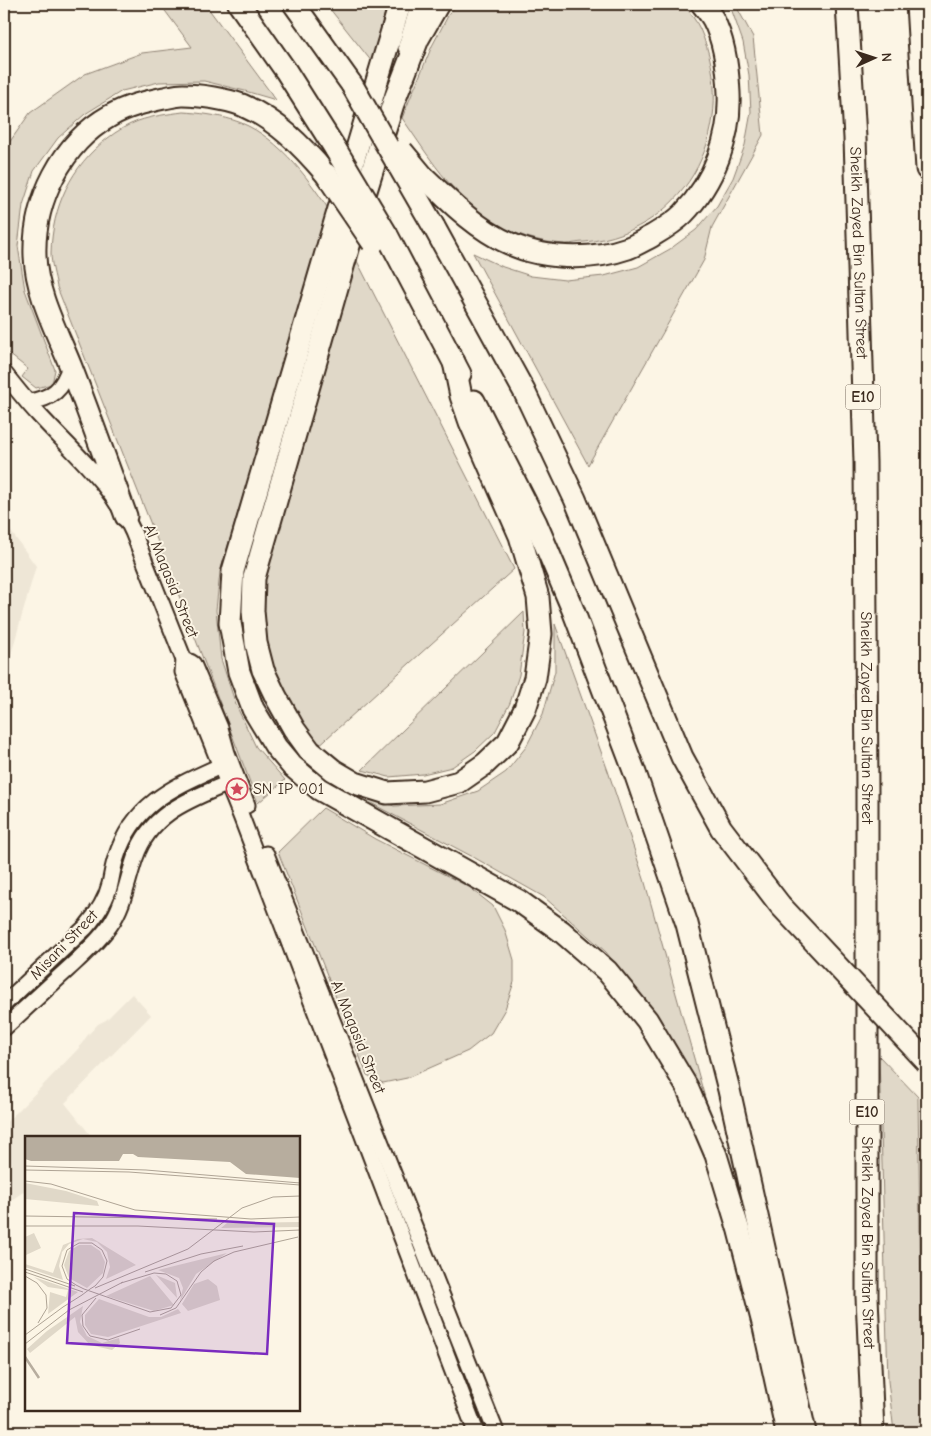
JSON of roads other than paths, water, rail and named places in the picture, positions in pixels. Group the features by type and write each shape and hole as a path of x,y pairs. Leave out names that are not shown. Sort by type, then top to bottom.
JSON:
{"highway":[{"path":"239,4 286,71 336,150 399,280 426,308 513,474 573,610 636,773 687,924 729,1090 805,1432"},
{"path":"294,4 352,85 416,168 464,216 487,232 513,245 537,253 566,257 600,256 630,248 659,232 682,215 699,194 714,169 725,139 730,111 728,78 723,47 713,20 702,4"},
{"path":"400,4 334,222 233,571 230,623 239,672 253,709 276,746 292,766 319,789 519,900 561,930 607,971 647,1020 687,1088 716,1155 764,1327 787,1432"},
{"path":"438,4 418,39 392,104 350,242 254,578 252,611 256,643 264,670 276,697 294,729 310,751 333,770 355,783 387,793 425,791 459,782 485,764 508,742 525,709 535,678 541,634 538,597 520,536 470,422 461,396 454,362"},
{"name":"Sheikh Zayed Bin Sultan Street","path":"847,4 855,148 865,462 867,1297 873,1432"},
{"path":"917,4 927,169"},
{"path":"352,85 434,227 524,391 575,499 682,757 721,828 780,905 927,1062"},
{"path":"126,516 41,292 35,256 37,222 46,192 63,159 84,135 109,116 132,105 182,95 240,104 267,118 302,147 380,239"}],"main road":[{"path":"392,104 421,4"}],"street":[{"path":"28,402 40,400 51,395 67,377 70,366"},
{"name":"Al Maqasid Street","path":"4,373 28,402 98,476 126,516 184,660 190,662 194,667 220,728 225,764 232,782 496,1432"},
{"name":"Misani Street","path":"4,1004 93,919 105,899 120,846 130,826 144,810 166,792 225,764"},
{"name":"Misani Street","path":"4,1028 94,945 112,924 124,897 135,857 142,842 152,828 172,809 184,802 232,782"},
{"name":"Al Maqasid Street","path":"287,921 476,1432"}],"place":[{"name":"SN IP 001","path":"237,789"}]}
